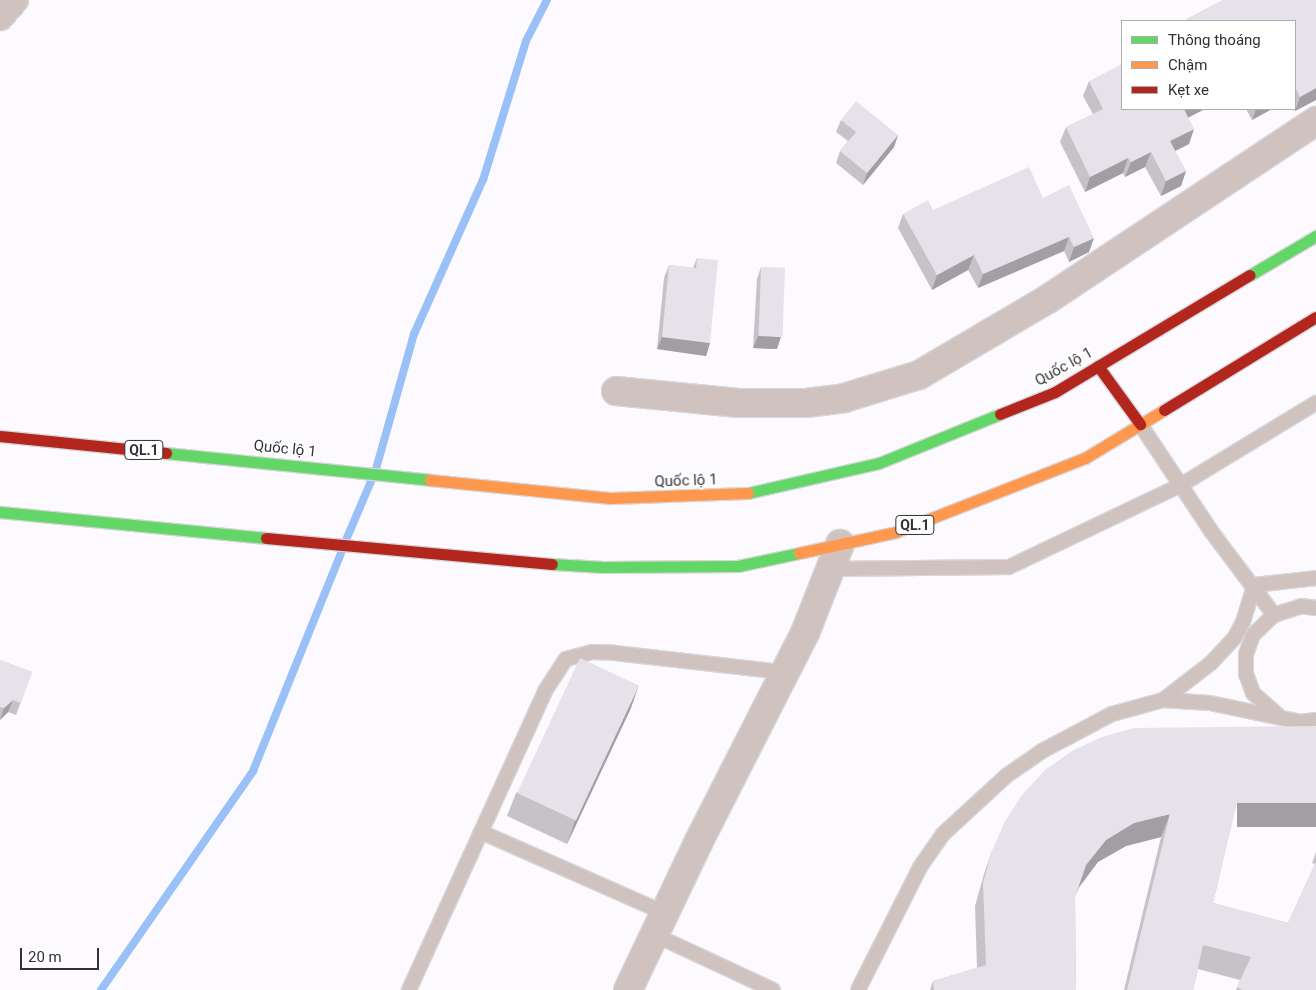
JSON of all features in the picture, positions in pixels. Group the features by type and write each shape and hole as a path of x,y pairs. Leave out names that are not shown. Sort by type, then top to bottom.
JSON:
{"highway":[{"name":"Quốc lộ 1","path":"0,436 610,498 744,494 879,463 1055,392 1316,236"},
{"name":"QL.1","path":"0,512 467,558 603,567 738,566 896,532 1085,458 1316,317"},
{"path":"1098,366 1140,424"}],"street":[{"path":"0,16 14,0"},
{"path":"616,391 738,403 806,403 854,396 919,375 1048,299 1316,121"},
{"path":"628,990 783,672 820,601 829,569 840,544"}],"lane":[{"path":"829,569 1009,567 1181,485 1316,402"},
{"path":"1140,424 1210,531 1254,585 1274,615"},
{"path":"1254,585 1316,578"},
{"path":"1162,700 1211,662 1235,637 1243,622 1254,585"},
{"path":"1282,718 1266,708 1253,693 1246,674 1246,654 1253,636 1274,615 1302,606 1316,608"},
{"path":"409,990 545,691 556,672 571,657 592,652 615,652 783,672"},
{"path":"858,990 920,867 942,834 1006,776 1082,728 1138,705 1162,700 1210,703 1300,722 1316,720"},
{"path":"481,832 660,924 773,990"}],"building":[{"path":"1223,0 1316,0 1316,88 1300,97 1296,89 1296,20 1187,19"},
{"path":"1121,65 1121,110 1184,110 1194,129 1170,141 1186,171 1166,181 1151,152 1131,162 1128,158 1090,177 1066,127 1103,109 1089,81"},
{"path":"856,101 898,135 867,173 840,151 856,132 841,120"},
{"path":"1029,167 1043,198 1069,185 1094,238 1074,247 1069,237 983,274 974,255 937,275 903,214 928,200 933,210"},
{"path":"697,258 718,260 710,343 662,337 669,265 696,268"},
{"path":"761,267 785,268 783,337 759,336"},
{"path":"580,658 639,685 576,821 517,793"},
{"path":"0,660 32,672 21,703 13,700 4,708 0,707"},
{"path":"1316,726 1316,803 1237,803 1213,903 1288,923 1316,862 1316,990 1243,990 1237,987 1251,957 1203,945 1193,990 1127,990 1170,814 1134,823 1106,840 1086,865 1075,897 1076,990 934,990 933,981 986,965 983,883 992,851 1004,823 1022,795 1045,770 1072,751 1102,737 1134,728"}],"waterway":[{"path":"376,469 414,334 483,180 526,41 547,0"},
{"path":"346,540 372,479"},
{"path":"101,990 253,771 342,551"}],"traffic: fast":[{"path":"1250,275 1316,236"},
{"path":"748,493 879,463 1000,414"},
{"path":"166,453 430,480"},
{"path":"0,512 266,538"},
{"path":"552,564 603,567 738,566 799,553"}],"traffic: slow":[{"path":"799,553 896,532 1085,458 1164,410"},
{"path":"430,480 610,498 748,493"}],"traffic: jam":[{"path":"1000,414 1055,392 1250,275"},
{"path":"1164,410 1316,317"},
{"path":"1098,366 1140,424"},
{"path":"0,436 166,453"},
{"path":"266,538 552,564"}]}
